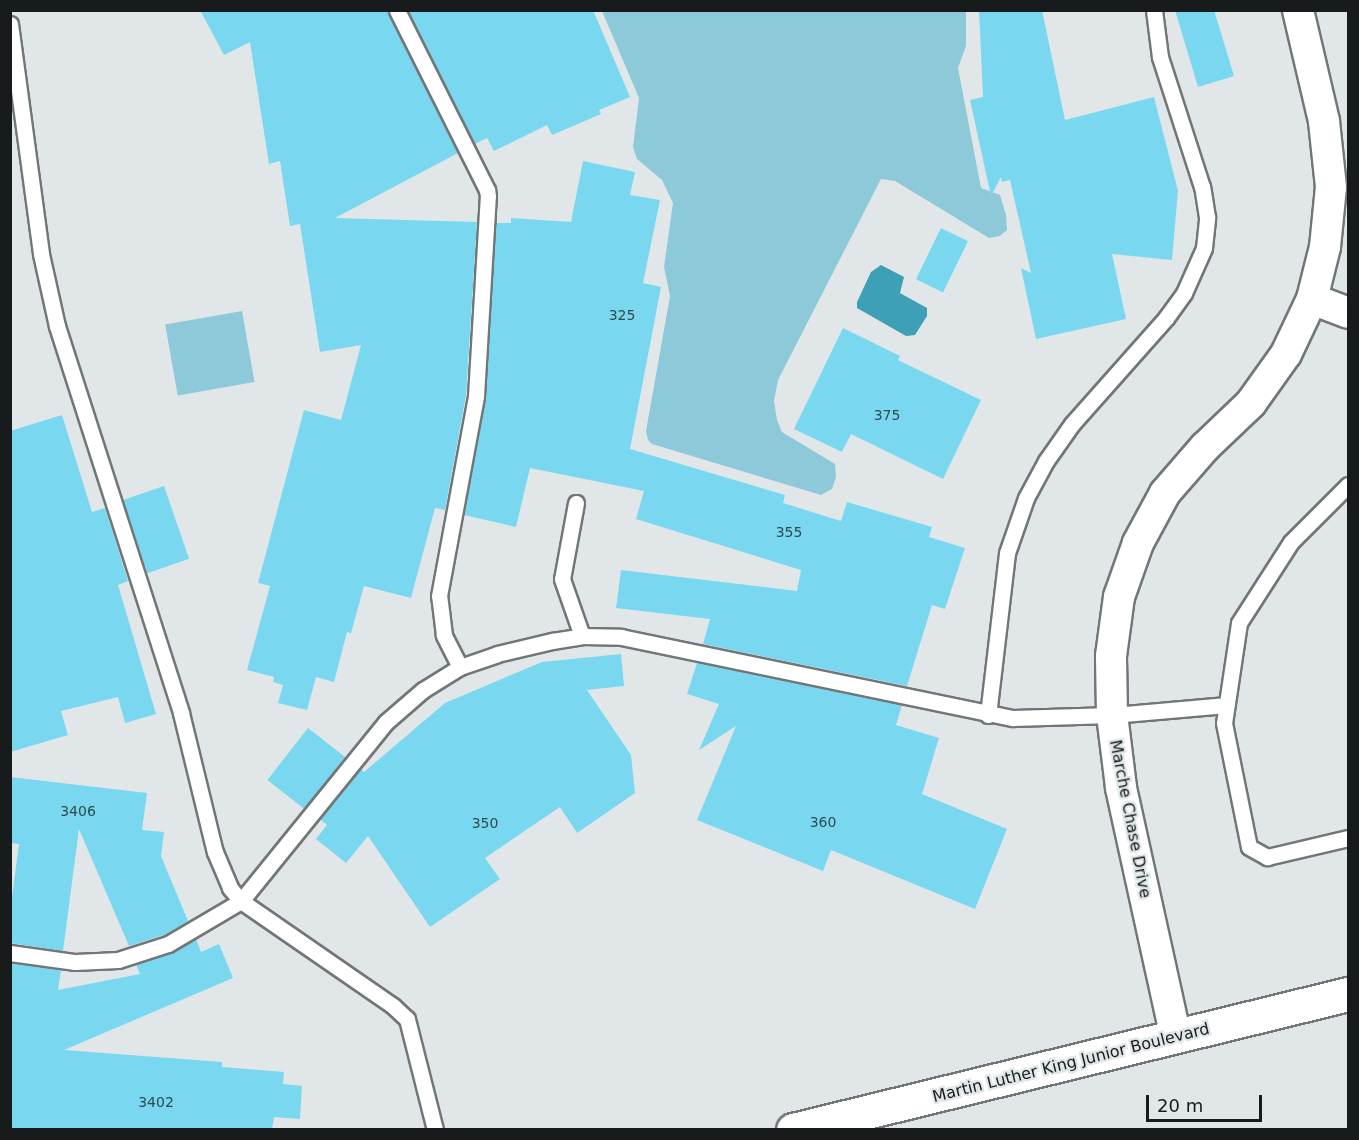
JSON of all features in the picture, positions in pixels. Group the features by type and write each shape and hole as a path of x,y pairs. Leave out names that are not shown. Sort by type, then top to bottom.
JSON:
{"main road":[{"name":"Martin Luther King Junior Boulevard","path":"793,1130 1348,994"}],"street":[{"name":"Marche Chase Drive","path":"1176,1038 1121,787 1112,715 1111,656 1119,597 1138,543 1165,493 1204,447 1251,402 1286,354 1312,299 1325,247 1331,187 1324,121 1298,10"},
{"path":"1312,299 1348,313"}],"lane":[{"path":"397,10 488,196 476,396 439,596 444,635 460,668"},
{"path":"988,715 1007,553 1026,498 1072,424 1166,318 1184,293 1204,248 1207,217 1202,187 1160,57 1154,10"},
{"path":"10,24 41,254 57,327 181,713 215,852 230,888 241,901 393,1006 406,1019 435,1130"},
{"path":"1348,485 1291,542 1239,623 1224,723 1249,847 1268,857 1348,838"},
{"path":"576,502 562,579 582,636"},
{"path":"10,953 75,962 118,960 168,944 241,901 386,722 423,690 460,668 497,654 582,636 621,638 659,644 988,715 1031,718 1112,715 1227,705"}],"shaded area":[{"path":"602,11 966,11 966,46 958,68 981,188 1000,195 1006,215 1007,230 1000,236 989,238 895,181 881,179 778,380 774,401 777,420 782,432 835,464 836,477 832,489 821,495 652,444 648,440 646,431 670,296 664,267 673,203 662,180 637,159 633,147 639,98"},
{"path":"881,265 904,277 900,293 927,308 927,316 915,335 906,336 857,308 857,302 871,272"},
{"path":"242,311 255,382 178,395 165,325"}],"building":[{"path":"200,10 387,10 458,153 335,218 477,222 466,395 445,510 435,508 411,598 364,586 351,633 347,632 334,682 316,677 307,710 278,703 283,685 273,682 274,677 247,670 270,586 258,583 304,410 341,420 361,345 320,352 300,224 290,226 280,161 269,164 250,42 224,55"},
{"path":"408,10 593,10 630,97 599,110 601,114 552,135 547,125 494,151 487,138 475,144"},
{"path":"979,10 1042,10 1065,120 1154,97 1178,191 1172,260 1112,254 1126,319 1036,339 1021,268 1031,273 1010,180 1002,182 1001,177 991,196 970,100 983,97"},
{"path":"1175,10 1214,10 1234,76 1198,87"},
{"path":"583,161 635,172 630,195 660,200 643,283 661,287 630,449 785,495 783,503 841,521 847,502 932,527 929,537 965,548 945,609 932,605 907,686 703,644 710,619 616,608 621,570 797,591 801,570 636,519 644,491 530,468 516,527 464,515 486,397 496,223 511,223 511,218 571,222"},
{"path":"941,228 968,241 943,292 916,279"},
{"path":"843,328 900,356 898,360 981,400 943,479 851,434 842,452 794,429"},
{"path":"62,415 92,512 105,508 128,581 118,585 156,714 125,723 118,697 61,711 68,735 10,752 10,431"},
{"path":"164,486 189,559 147,573 122,500"},
{"path":"621,654 624,686 587,690 631,755 635,793 577,833 560,807 485,858 500,879 430,927 368,836 346,863 316,839 327,825 320,819 360,769 364,772 445,703 542,662"},
{"path":"697,663 902,705 896,725 939,738 922,794 1007,829 975,909 831,850 823,871 697,820 736,726 699,750 719,704 687,694"},
{"path":"308,728 345,757 304,809 267,780"},
{"path":"10,777 147,793 142,830 164,832 161,856 188,921 164,935 129,946 79,829 63,951 10,943 10,912 19,844 10,843"},
{"path":"196,939 201,952 219,944 233,978 64,1050 222,1062 222,1067 284,1072 283,1084 302,1086 300,1119 274,1117 272,1130 10,1130 10,963 61,970 58,990 140,974 136,964 171,953"}]}
